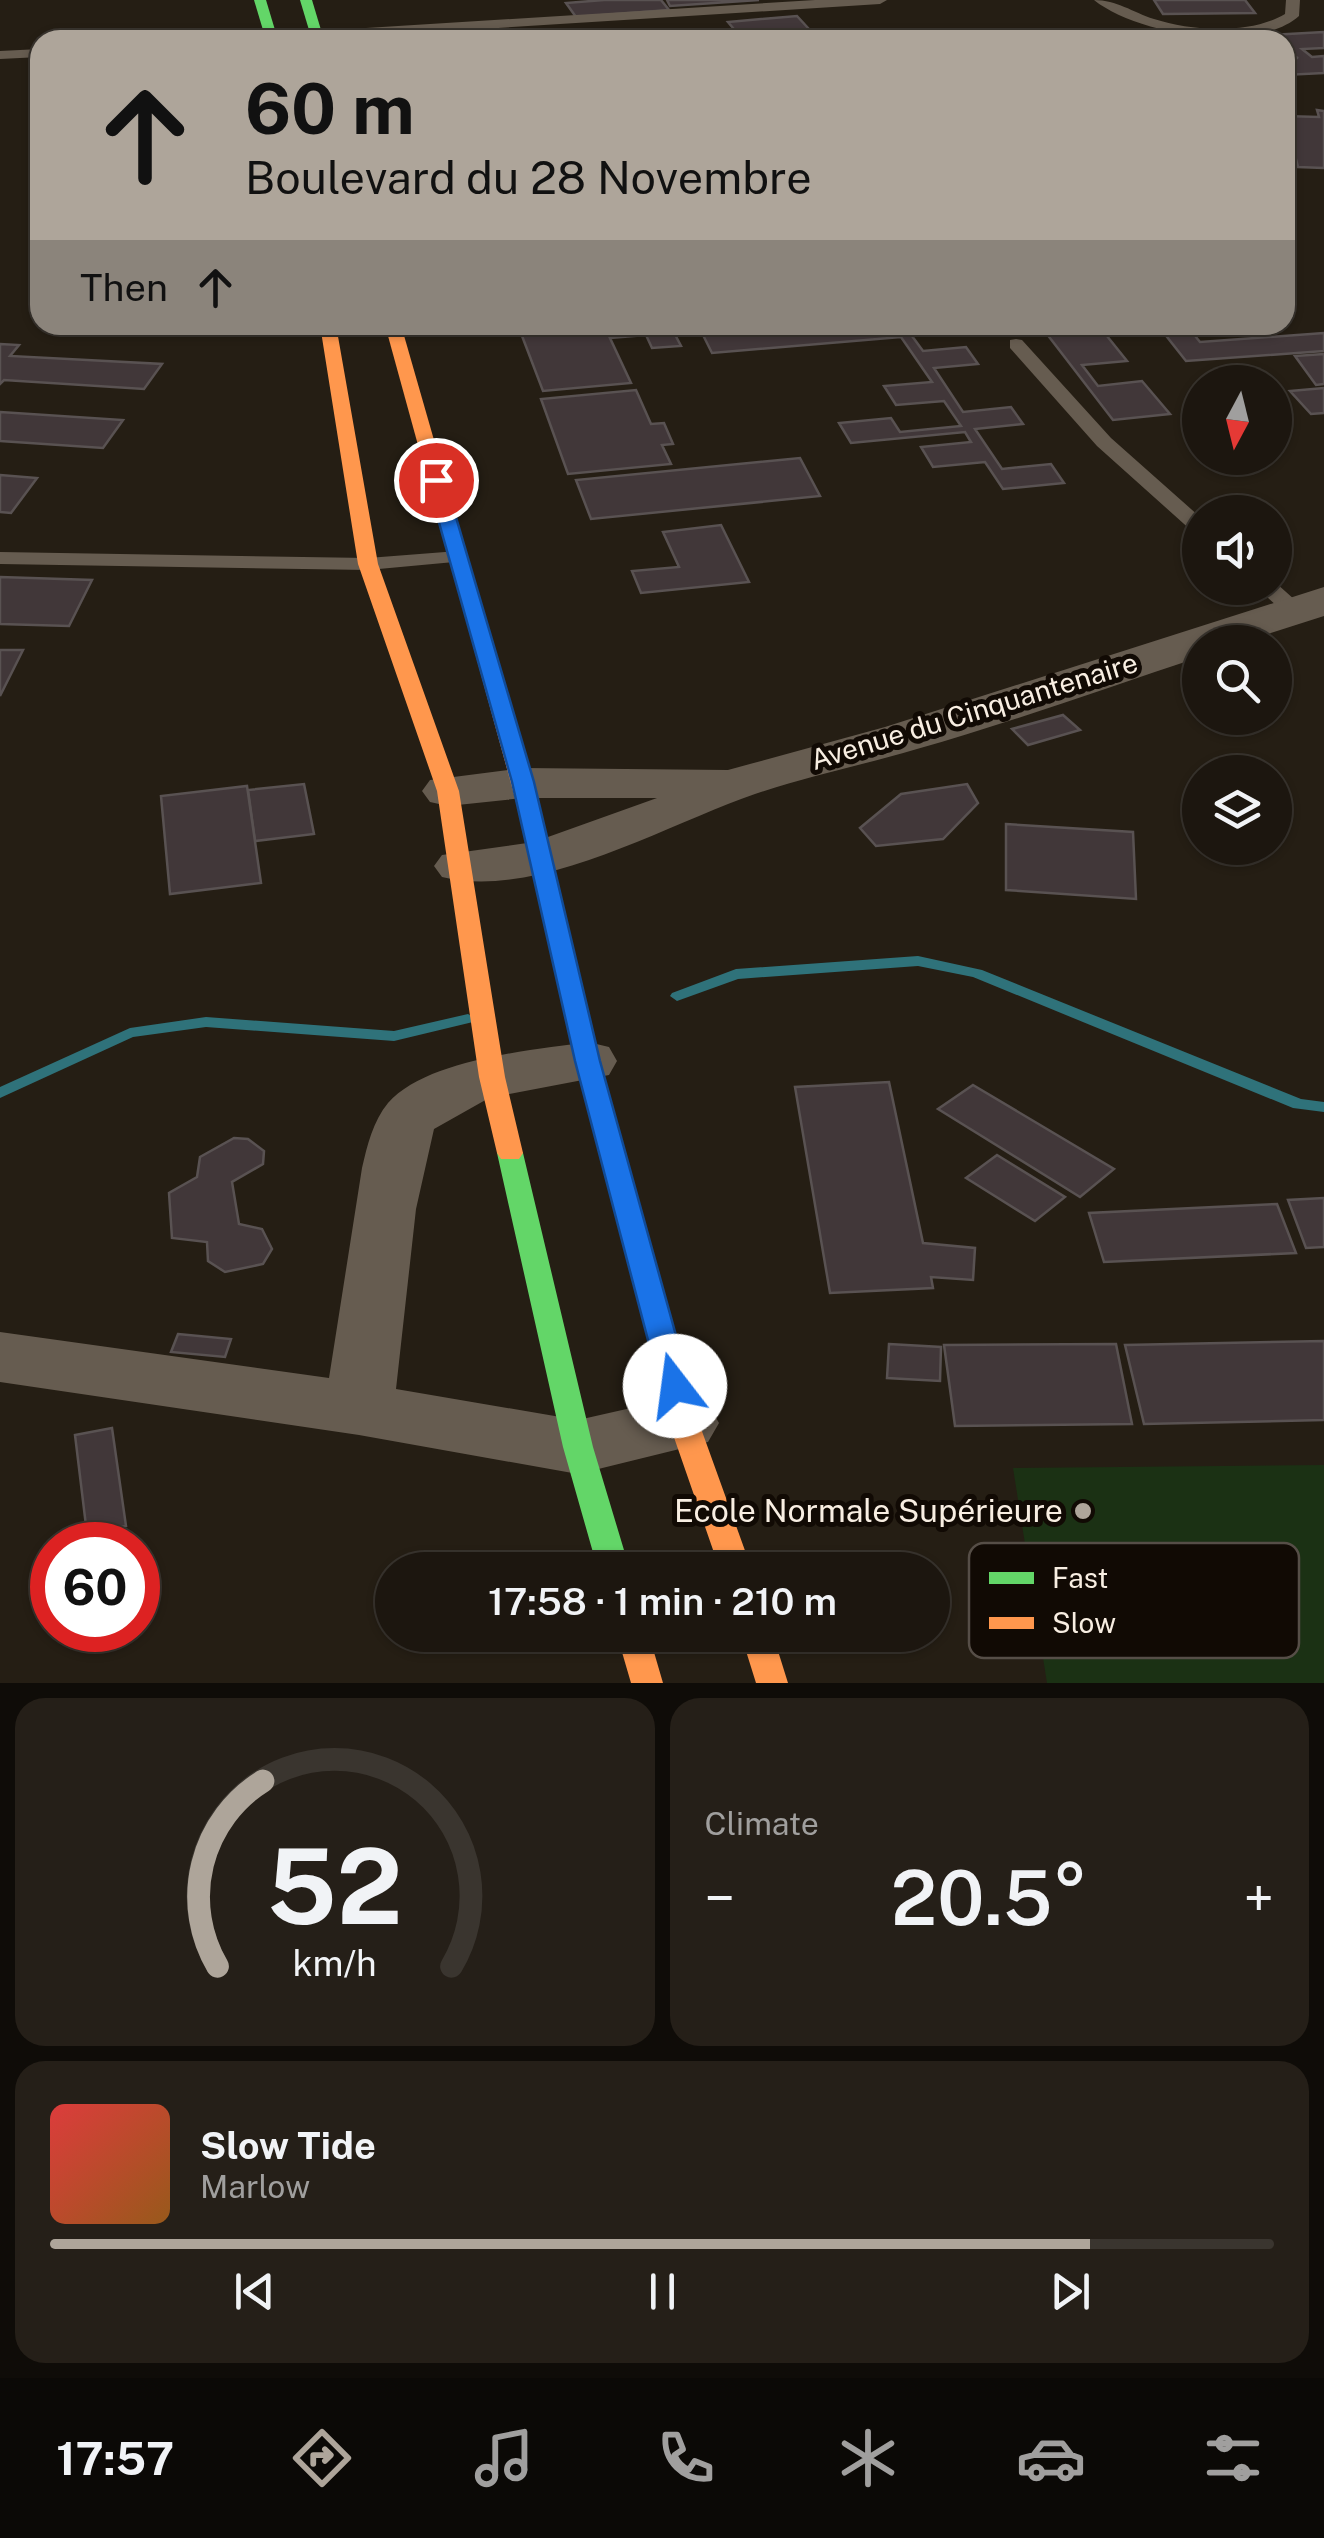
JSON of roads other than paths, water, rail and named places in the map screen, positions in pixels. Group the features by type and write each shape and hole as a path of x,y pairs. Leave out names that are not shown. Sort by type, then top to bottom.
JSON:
{"main road":[{"path":"260,0 269,30"},
{"path":"306,0 315,30"},
{"path":"330,335 368,564 448,791 452,840 461,866 490,1056 578,1447 609,1552"},
{"path":"396,335 523,782 584,1047 684,1423 730,1552"},
{"path":"638,1652 647,1683"},
{"path":"762,1652 772,1683"}],"street":[{"name":"Avenue du Cinquantenaire","path":"737,783 903,738 1295,599"},
{"path":"448,791 523,782 737,783"},
{"path":"461,866 542,857 626,829 737,783"},
{"path":"360,1409 401,1132 420,1108 490,1056 584,1047"},
{"path":"17,1371 360,1409 578,1447 684,1423"}],"lane":[{"path":"436,30 880,0"},
{"path":"1102,0 1154,24 1209,30"},
{"path":"1229,30 1282,25 1292,16 1294,0"},
{"path":"0,55 30,54"},
{"path":"1016,344 1104,442 1182,512"},
{"path":"0,558 368,564 458,557"}],"waterway":[{"path":"677,996 736,974 918,961 977,973 1299,1104 1324,1107"},
{"path":"0,1093 130,1033 206,1022 394,1036 468,1019"}],"place":[{"name":"Ecole Normale Supérieure","path":"1083,1511"}]}
